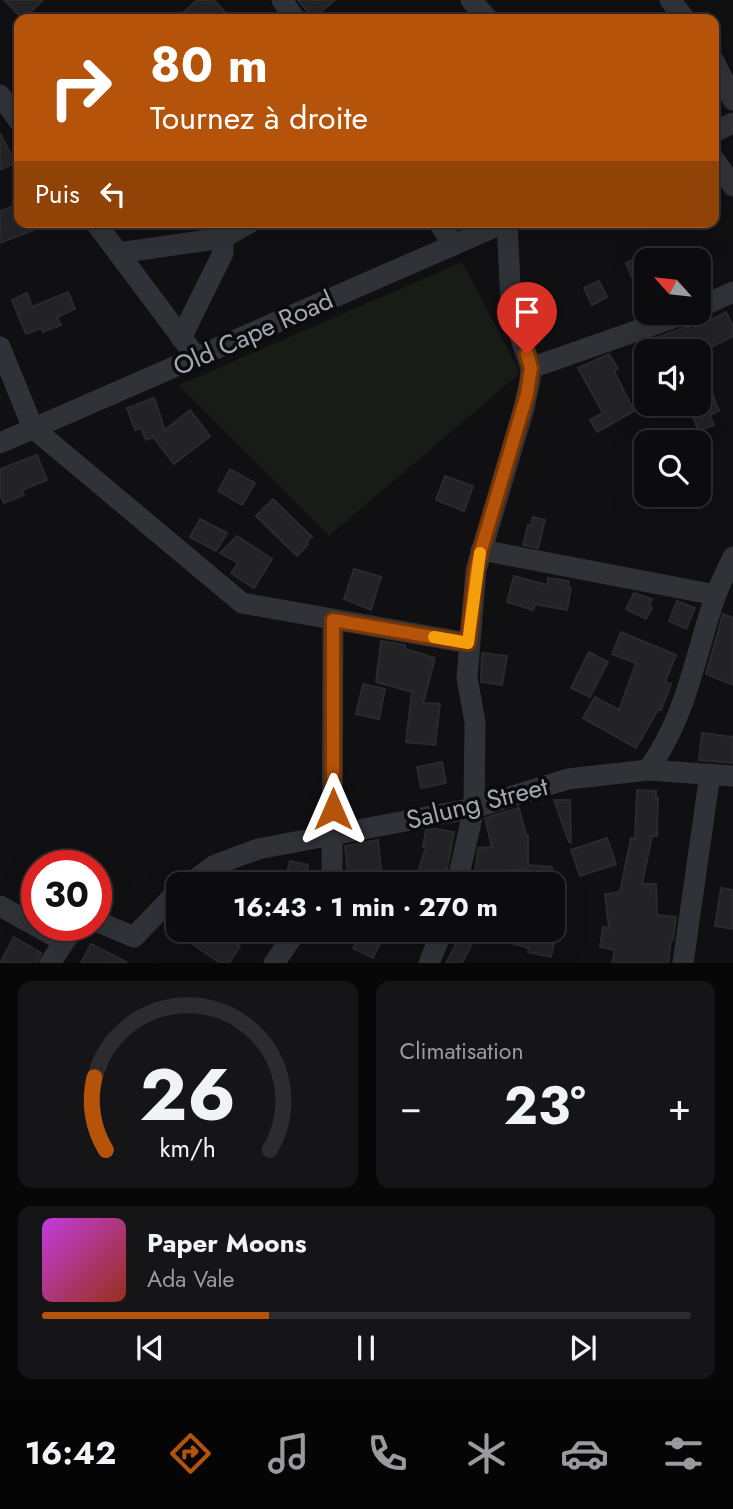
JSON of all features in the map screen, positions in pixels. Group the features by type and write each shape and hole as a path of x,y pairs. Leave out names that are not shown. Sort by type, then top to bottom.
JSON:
{"street":[{"path":"471,0 484,14"},
{"path":"670,0 681,14"},
{"path":"719,71 733,100"},
{"path":"0,95 11,119"},
{"path":"719,166 733,186"},
{"path":"99,228 197,358"},
{"path":"118,253 223,238 240,228"},
{"path":"443,228 454,245"},
{"name":"Old Cape Road","path":"0,443 493,228"},
{"path":"460,872 474,808 475,722 467,678 476,570 524,408 531,368 511,304 507,228"},
{"path":"181,338 223,253 223,238"},
{"path":"711,303 733,292"},
{"path":"531,368 650,326"},
{"path":"0,347 33,428 242,603 468,643"},
{"path":"481,550 716,595"},
{"path":"648,770 660,753 682,708 716,595 733,557"},
{"path":"332,872 333,620"},
{"name":"Salung Street","path":"205,872 215,865 258,849 474,808 568,779 648,770 733,776"},
{"path":"683,963 710,774"},
{"path":"112,928 134,937 166,904"},
{"path":"0,906 21,915"},
{"path":"50,963 64,941"},
{"path":"274,963 289,942"},
{"path":"429,963 438,942"}],"shaded area":[{"path":"462,262 520,373 329,536 179,385"}],"building":[{"path":"4,0 43,0 28,14 18,14"},
{"path":"197,0 214,0 227,14 182,14"},
{"path":"298,0 335,0 318,14 310,14"},
{"path":"0,133 14,163 0,170"},
{"path":"14,206 14,228 39,228 0,243 0,211"},
{"path":"634,259 634,282 626,263"},
{"path":"599,281 607,297 592,305 584,288"},
{"path":"68,292 75,309 57,317 61,325 43,332 41,328 26,334 12,300 27,293 32,307"},
{"path":"726,312 733,326 733,336 711,347 711,339 652,339 689,326 691,330 699,326 710,326 711,320"},
{"path":"609,354 618,369 614,371 634,411 597,432 590,420 603,413 578,368"},
{"path":"711,390 719,411 711,415"},
{"path":"154,398 165,430 190,410 210,436 174,464 153,437 146,440 141,428 135,430 127,408"},
{"path":"693,416 710,416 714,425 698,430"},
{"path":"37,455 47,480 22,490 24,495 4,503 0,495 0,469"},
{"path":"230,469 255,483 242,505 218,491"},
{"path":"445,476 473,486 464,511 436,500"},
{"path":"273,499 312,537 297,556 256,516"},
{"path":"533,517 545,520 538,548 523,545"},
{"path":"200,519 227,533 216,551 190,537"},
{"path":"237,536 272,559 254,588 231,573 238,563 220,553"},
{"path":"354,569 381,577 371,610 344,599"},
{"path":"514,576 547,585 548,578 569,581 568,587 571,588 567,610 535,604 533,610 507,602"},
{"path":"634,593 652,599 649,606 652,608 646,619 626,609"},
{"path":"677,601 695,608 686,629 669,621"},
{"path":"723,614 733,618 733,685 706,674"},
{"path":"621,632 676,655 665,682 671,684 661,710 658,710 636,748 583,718 595,697 619,710 636,663 612,654"},
{"path":"381,641 405,645 405,649 435,658 423,703 440,704 435,745 406,742 412,692 376,682"},
{"path":"589,652 608,662 590,697 571,688"},
{"path":"482,653 507,656 502,685 481,682"},
{"path":"363,684 385,689 379,719 356,714"},
{"path":"702,733 733,737 733,763 699,760"},
{"path":"442,762 446,783 421,788 417,767"},
{"path":"637,790 656,791 658,798 657,836 652,836 642,884 656,884 657,915 676,917 668,963 612,963 615,950 600,947 603,927 609,928 605,894 620,892 631,838 635,839"},
{"path":"554,800 570,800 571,842 569,842"},
{"path":"519,808 528,835 528,865 552,867 552,872 528,872 528,869 475,872 478,848 492,847 485,818"},
{"path":"426,830 454,832 447,869 444,868 443,872 418,872 426,847 423,847"},
{"path":"607,838 616,864 580,876 571,850"},
{"path":"378,840 382,872 348,872 345,846"},
{"path":"290,861 308,865 307,872 287,872"},
{"path":"721,888 733,890 733,929 715,926"},
{"path":"14,937 41,953 37,963 0,963"},
{"path":"190,942 234,942 240,946 229,963 220,963"},
{"path":"354,942 381,942 373,958 353,948 356,943"},
{"path":"457,942 473,942 462,963 446,963"},
{"path":"507,942 554,942 551,957 528,952 529,948"},
{"path":"91,944 128,963 81,963"}],"slow traffic":[{"path":"434,637 468,643 480,553"}],"route":[{"path":"333,809 333,620 468,643 476,570 519,429 530,380 531,368 527,354"}]}
